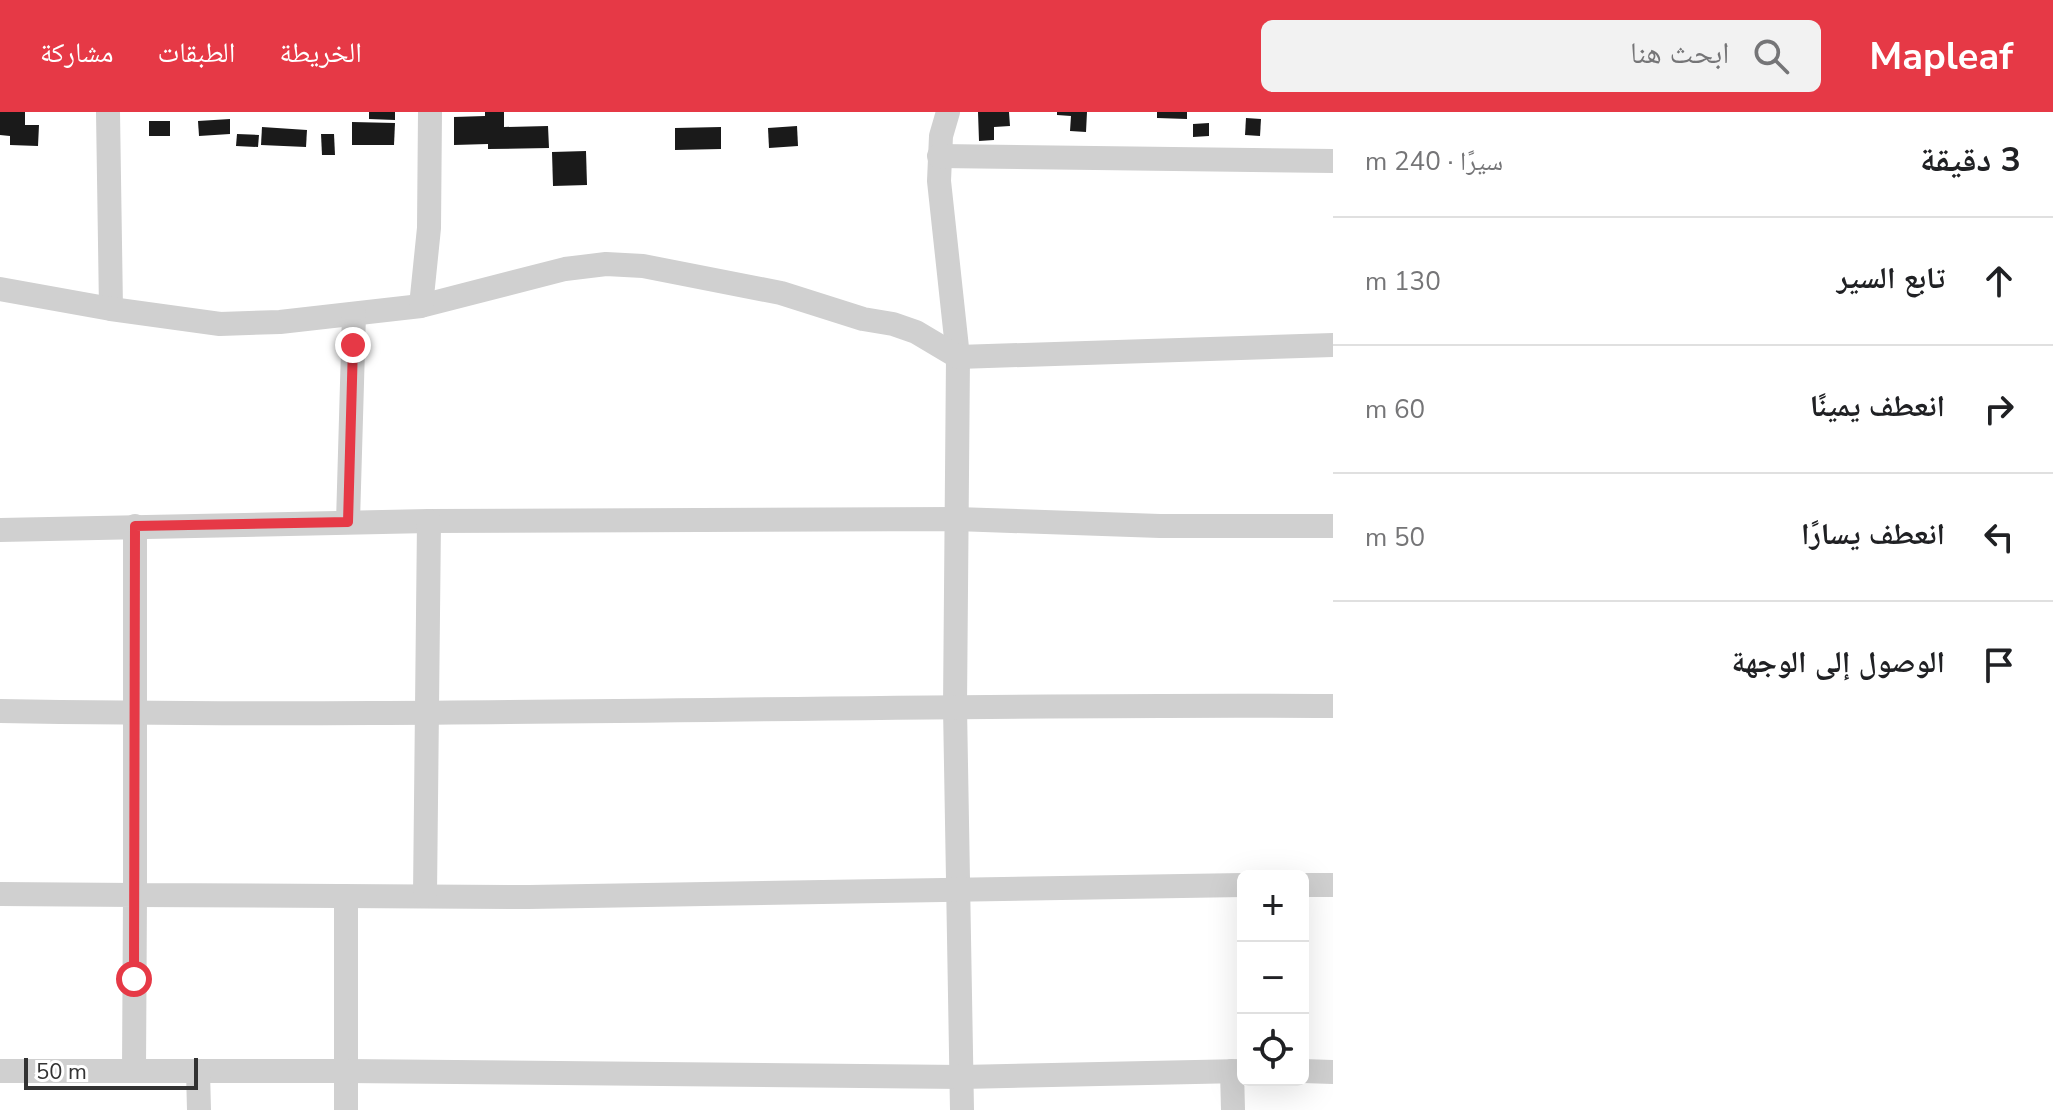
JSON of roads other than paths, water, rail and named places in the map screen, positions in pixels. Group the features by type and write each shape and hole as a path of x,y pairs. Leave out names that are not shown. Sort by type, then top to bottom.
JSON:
{"street":[{"path":"108,112 111,309"},
{"path":"421,306 429,228 430,112"},
{"path":"948,112 939,156 939,181 958,357 955,707 962,1110"},
{"path":"939,156 1333,161"},
{"path":"0,289 220,324 280,322 421,306 565,269 606,264 643,266 781,293 916,332 958,357 1333,345"},
{"path":"348,522 354,314"},
{"path":"0,530 429,521 956,519 1160,526 1333,526"},
{"path":"425,895 429,521"},
{"path":"134,1071 135,526"},
{"path":"0,711 542,713 1333,706"},
{"path":"0,894 529,897 1237,885"},
{"path":"1309,885 1333,885"},
{"path":"346,896 346,1110"},
{"path":"0,1071 962,1077 1237,1071 1233,1110"},
{"path":"198,1071 199,1110"},
{"path":"1309,1071 1333,1072"}]}
